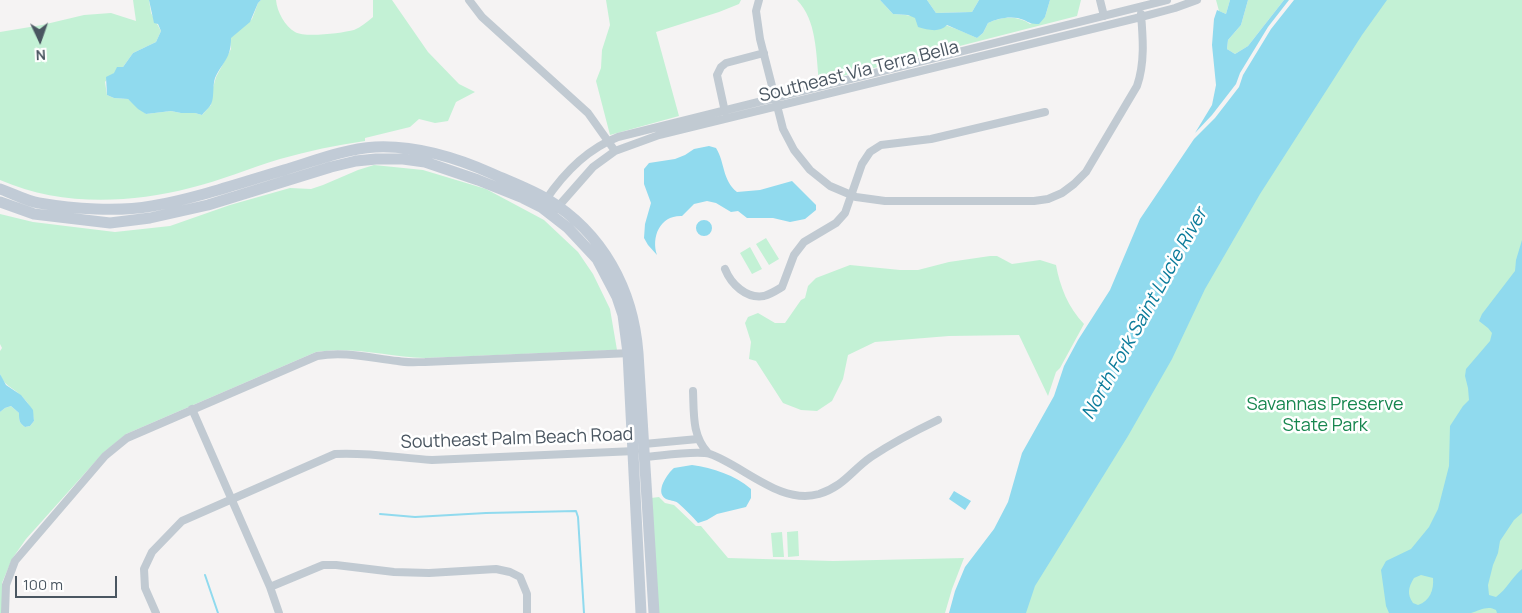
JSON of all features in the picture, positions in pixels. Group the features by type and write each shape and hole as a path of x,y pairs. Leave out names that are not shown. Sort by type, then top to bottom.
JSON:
{"street":[{"path":"469,0 482,17 588,113 615,151"},
{"path":"759,0 756,11 777,108 783,129 794,150 810,170 830,186 851,195 884,201 1034,201 1062,193 1074,184 1086,172 1137,86 1142,62 1141,7"},
{"path":"1100,0 1104,16"},
{"name":"Southeast Via Terra Bella","path":"544,203 572,167 588,153 608,141 627,134 1167,0"},
{"name":"Southeast Via Terra Bella","path":"555,210 593,167 615,151 659,136 1141,17 1197,0"},
{"path":"726,120 716,75 726,63 764,52"},
{"path":"725,269 728,278 742,292 764,296 782,286 794,255 804,242 836,223 845,212 862,164 870,152 881,145 931,139 1045,112"},
{"path":"0,189 38,203 111,210 152,206 209,192 354,150 376,147 404,148 445,156 482,169 544,203 583,228 606,255 616,272 627,294 633,316 633,353 654,613"},
{"path":"0,202 34,214 110,223 150,218 208,205 348,163 376,158 425,162 443,167 523,198 544,203"},
{"path":"5,613 6,585 15,561 105,456 127,438 316,356 334,353 400,362 426,362 633,353"},
{"path":"693,391 694,422 698,439 708,453"},
{"path":"192,409 270,587 279,613"},
{"path":"642,450 708,453 778,490 799,495 812,495 838,486 857,467 873,455 938,420"},
{"path":"642,450 698,439"},
{"path":"641,613 642,450"},
{"name":"Southeast Palm Beach Road","path":"156,613 146,588 144,568 152,552 182,520 335,454 351,453 432,460 642,450"},
{"path":"270,587 323,565 394,572 429,573 496,569 510,572 520,578 527,594 527,613"}],"green space":[{"path":"133,0 149,0 151,13 161,31 156,42 133,53 123,67 105,82 107,95 114,98 128,99 146,114 171,111 202,115 211,105 216,77 231,49 230,38 252,19 261,0 276,0 282,18 295,32 315,35 354,30 373,17 373,0 392,0 428,52 459,84 475,92 456,102 448,121 435,123 419,119 410,127 365,138 365,141 291,156 212,182 166,193 142,197 94,200 46,194 0,180 0,32 84,15 111,13 136,21"},
{"path":"606,0 741,0 739,4 719,12 656,32 679,116 610,135 596,81 601,68 602,50 610,25"},
{"path":"797,0 880,0 893,14 915,16 936,22 977,38 983,33 988,23 993,21 1014,18 1030,24 1045,17 1050,0 1081,0 1077,16 819,82 812,28 804,8"},
{"path":"927,0 979,0 972,12 936,13"},
{"path":"1216,0 1230,0 1226,14 1219,11"},
{"path":"1248,0 1284,0 1248,46 1235,54 1227,49 1228,40 1241,25"},
{"name":"Savannas Preserve State Park","path":"1352,0 1522,0 1522,613 996,613"},
{"path":"374,165 423,170 486,189 544,220 578,252 593,274 610,309 617,350 425,358 344,350 316,352 126,434 103,453 26,539 12,559 2,583 2,613 0,613 0,412 11,406 19,413 20,421 25,427 30,426 34,421 31,409 27,403 5,383 0,374 0,351 2,348 0,344 0,214 33,222 115,232 170,226 230,205 290,188 311,189"},
{"path":"766,238 779,259 769,265 756,244"},
{"path":"750,247 762,269 752,274 740,253"},
{"path":"997,256 1012,264 1040,260 1056,265 1060,281 1073,311 1084,324 1056,372 1048,396 1019,335 949,336 875,342 848,355 843,379 832,401 817,411 801,410 783,403 756,361 749,359 751,342 745,323 748,317 758,313 775,323 785,323 801,300 805,298 808,286 816,278 850,265 918,270 949,262"},
{"path":"659,497 665,503 674,505 696,526 701,526 728,558 833,561 964,558 945,613 658,613 651,498"},
{"path":"798,531 799,556 788,557 787,532"},
{"path":"782,532 784,557 773,557 771,533"}],"water":[{"path":"149,0 261,0 250,22 231,38 230,51 215,78 212,103 202,115 171,111 146,114 128,99 114,98 107,95 106,77 114,73 117,67 123,67 133,53 156,42 161,31 158,24 154,23"},
{"path":"880,0 927,0 936,13 972,12 979,0 1050,0 1045,17 1039,24 1010,17 996,20 988,23 983,33 977,38 947,25 937,30 918,27 915,18 908,15 893,14"},
{"path":"1230,0 1248,0 1241,25 1228,40 1227,49 1235,54 1248,46 1284,0 1289,0 1268,27 1240,73 1236,84 1195,133 1212,105 1216,85 1212,45 1214,19 1217,10 1226,14"},
{"name":"North Fork Saint Lucie River","path":"1294,0 1387,0 1362,35 1260,194 1205,289 1172,359 1128,436 1035,586 1026,613 949,613 955,591 965,567 994,529 1008,502 1022,453 1054,396 1064,366 1078,340 1110,290 1140,219 1194,139 1215,118 1239,87 1243,75 1271,29"},
{"path":"709,146 716,148 726,176 737,192 760,190 792,181 816,205 816,210 805,219 790,222 773,218 747,218 738,211 731,212 716,203 707,201 694,204 682,216 668,219 659,228 655,241 657,255 644,238 645,224 651,203 644,184 644,169 649,163 675,159 694,149"},
{"path":"701,220 707,220 712,225 710,234 701,236 696,231 696,225"},
{"path":"1522,240 1522,513 1514,520 1500,541 1488,585 1489,595 1496,597 1522,569 1522,613 1497,613 1496,610 1484,608 1471,613 1389,613 1386,606 1381,570 1386,561 1411,549 1429,527 1438,509 1449,466 1450,426 1469,400 1465,376 1466,369 1490,341 1492,333 1479,321 1482,314 1515,271","holes":["1421,575 1433,578 1432,591 1426,601 1418,605 1413,603 1409,591 1414,578"]},
{"path":"0,374 6,385 21,395 33,410 34,421 30,426 25,427 22,424 19,419 19,413 11,406 0,412"},
{"path":"692,465 723,473 745,484 751,489 751,498 746,507 717,514 698,523 678,503 666,499 661,492 663,483 669,474 674,468"},
{"path":"954,491 971,501 965,510 949,499"}],"waterway":[{"path":"380,514 415,517 576,511 578,517 584,613"},
{"path":"205,575 218,613"}]}
